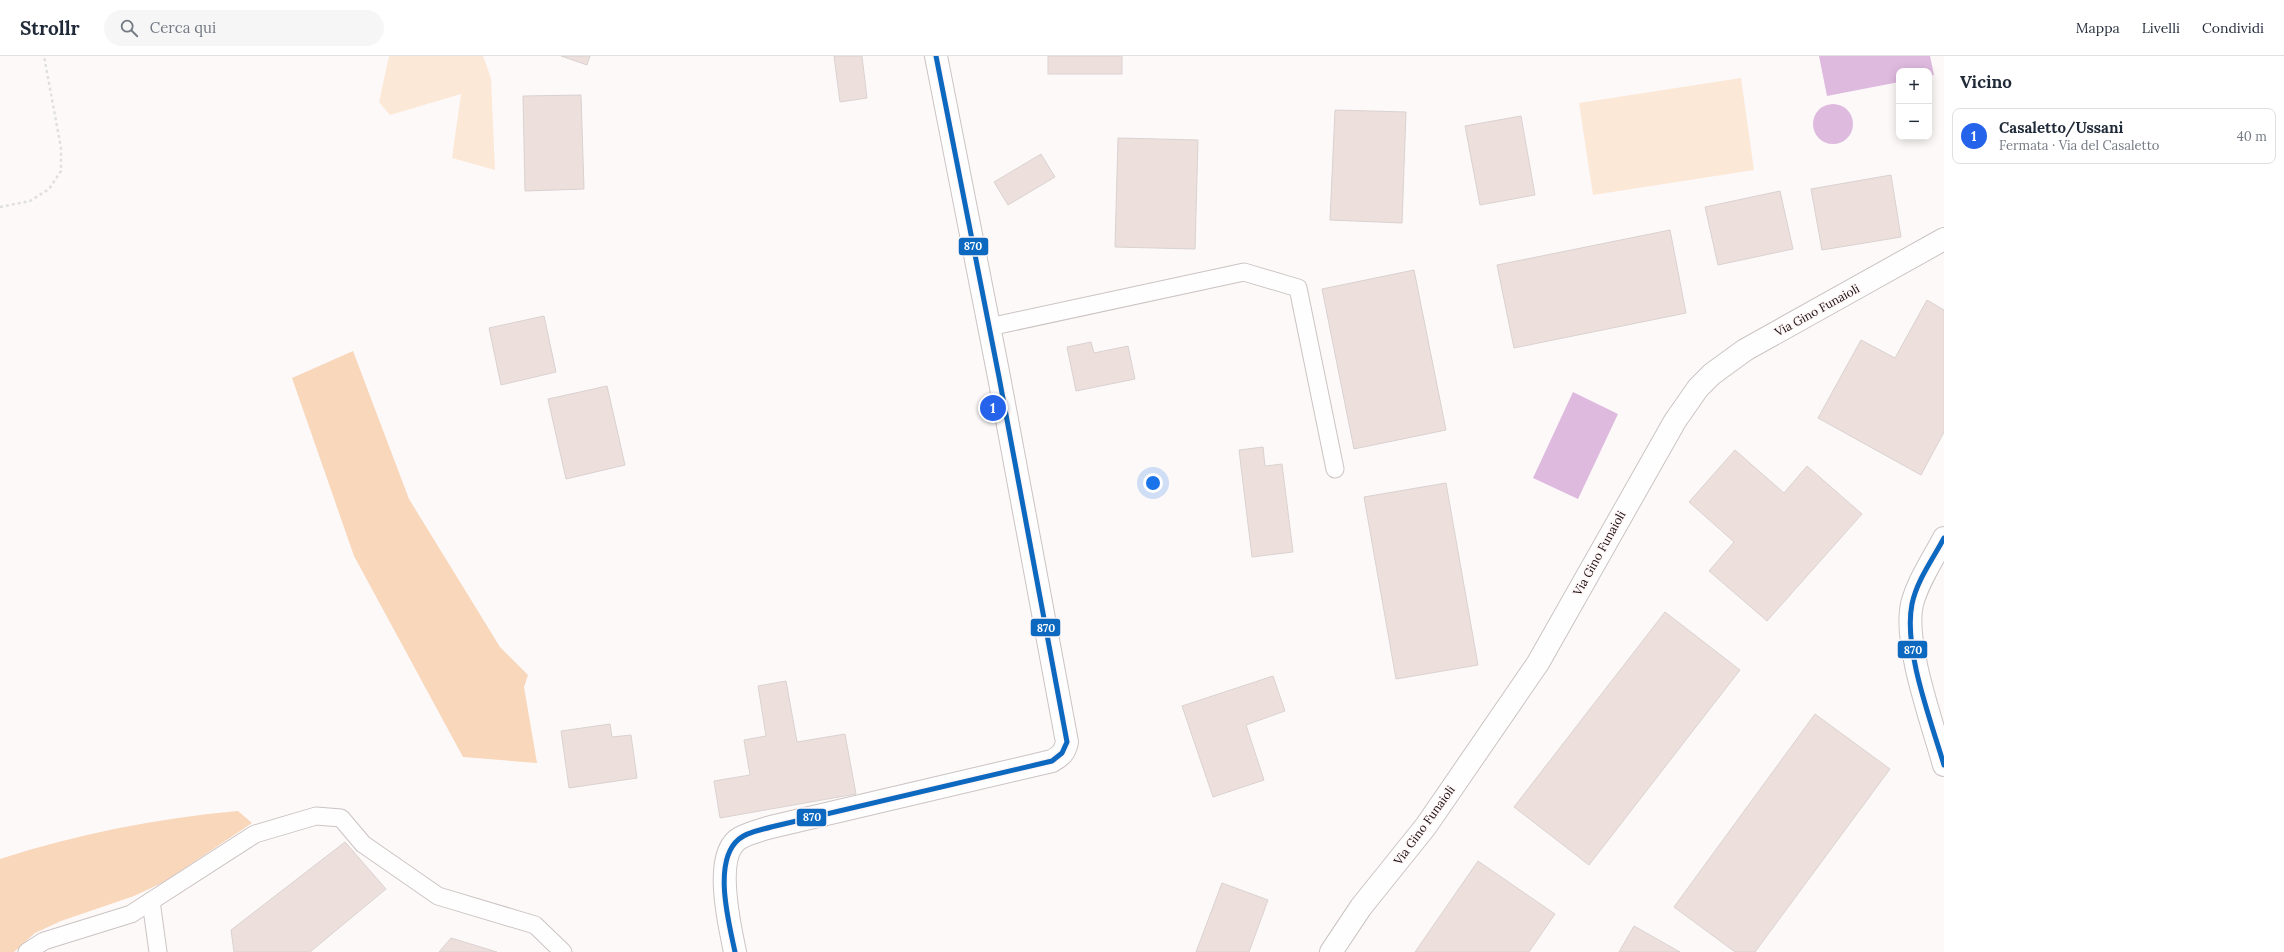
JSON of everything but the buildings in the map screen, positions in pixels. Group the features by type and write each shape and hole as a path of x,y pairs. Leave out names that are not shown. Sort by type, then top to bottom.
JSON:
{"street":[{"path":"736,952 727,908 726,862 729,850 739,838 771,826 1043,764 1060,757 1066,750 1067,734 936,56"},
{"name":"Via Gino Funaioli","path":"1331,952 1361,907 1426,826 1538,663 1663,440 1698,388 1723,364 1745,350 1944,240"},
{"path":"1944,538 1917,590 1910,615 1910,631 1920,676 1944,766"}],"lane":[{"path":"989,327 1244,272 1298,288 1335,469"},
{"path":"27,952 44,941 131,914 246,838 316,816 341,818 363,844 438,896 535,925 563,952"},
{"path":"151,901 158,952"}],"path":[{"path":"0,207 30,201 50,189 62,171 62,148 44,56"}],"shaded area":[{"path":"389,56 483,56 491,78 495,170 452,158 461,94 390,115 379,102"},
{"path":"1819,56 1930,56 1934,75 1932,75 1932,68 1896,68 1896,83 1827,96"},
{"path":"1741,78 1754,170 1593,195 1579,103"},
{"path":"1833,104 1841,106 1847,110 1851,116 1853,124 1851,132 1847,138 1841,142 1833,144 1825,142 1819,138 1815,132 1813,124 1815,116 1819,110 1825,106"},
{"path":"353,351 409,499 500,647 528,675 524,687 537,763 463,757 354,556 292,378"},
{"path":"1573,392 1618,414 1578,499 1533,478"},
{"path":"238,811 252,823 164,882 134,896 61,921 35,933 14,952 0,952 0,859 58,842 118,828 178,818"}],"transit line":[{"name":"870","path":"735,952 729,925 724,877 726,862 731,849 742,837 771,827 1052,761 1062,753 1067,742 999,377 936,56"},
{"name":"870","path":"1944,538 1914,595 1910,622 1911,642 1920,685 1944,765"}],"place":[{"name":"Casaletto/Ussani","path":"993,408"}]}
